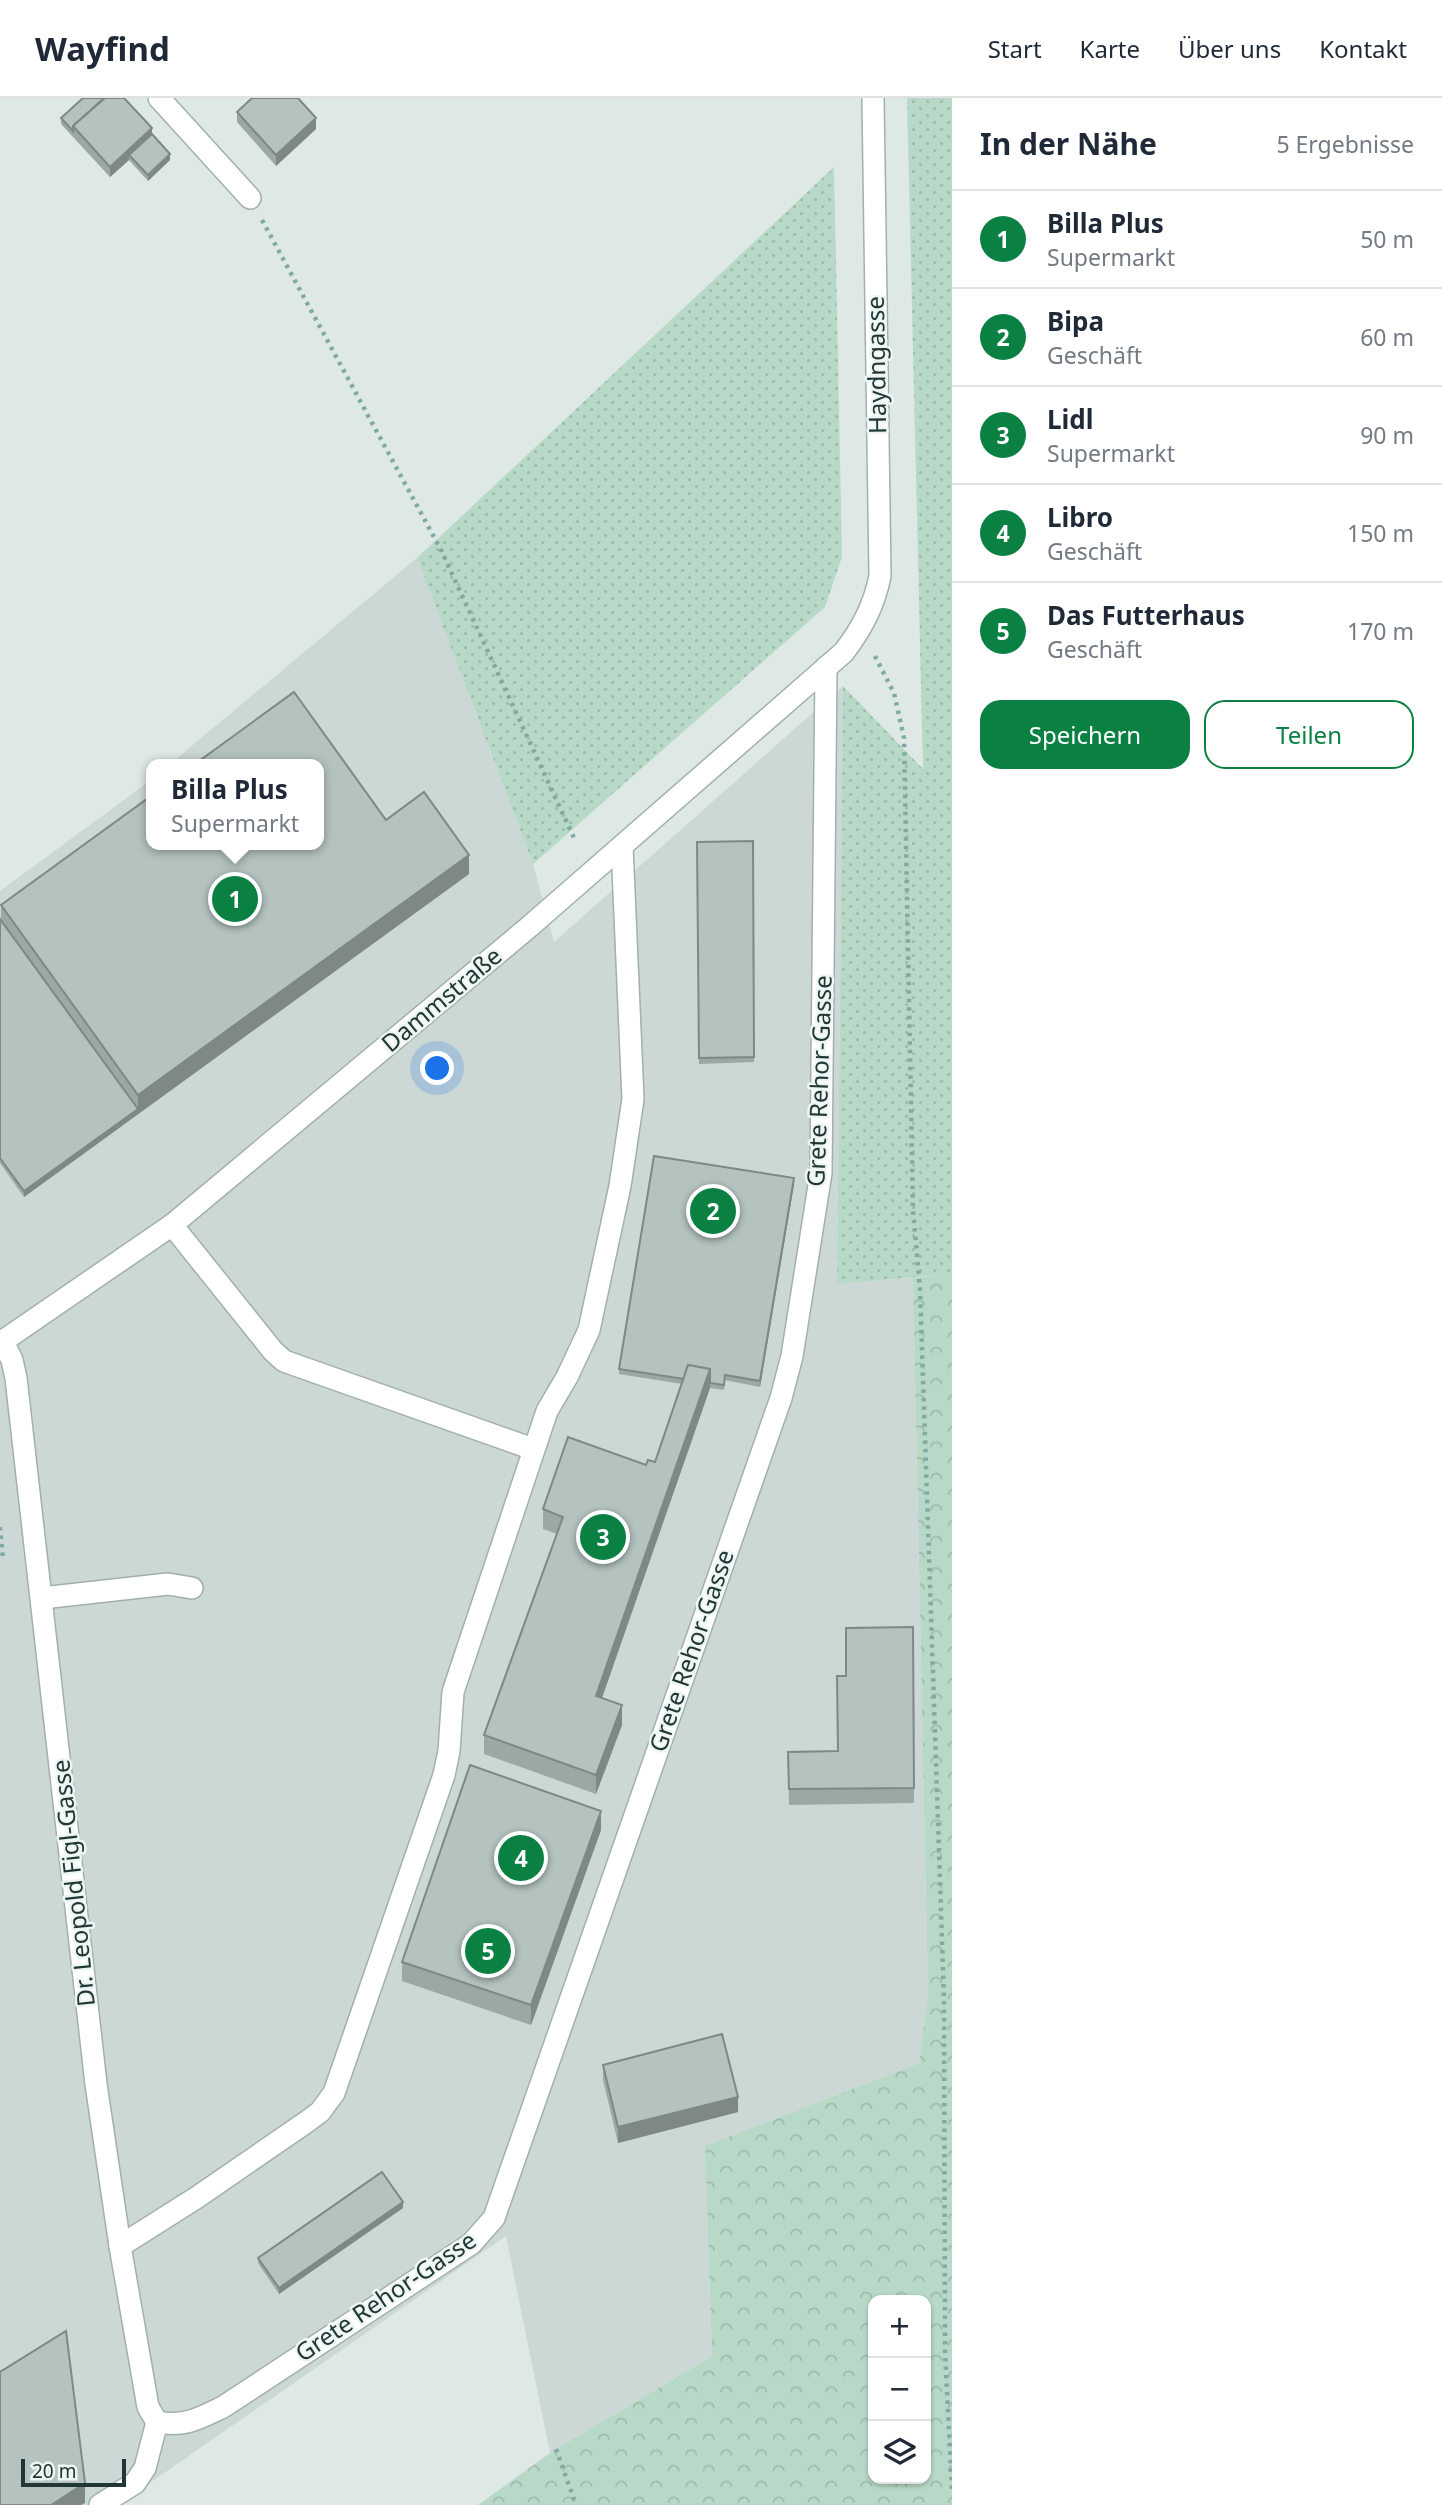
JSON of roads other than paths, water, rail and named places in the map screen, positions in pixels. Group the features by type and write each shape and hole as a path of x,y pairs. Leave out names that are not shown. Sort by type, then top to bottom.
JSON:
{"street":[{"path":"159,98 250,198"},
{"name":"Haydngasse","path":"861,629 875,601 880,576 873,98"},
{"name":"Dammstraße","path":"1,1343 172,1225 529,927 844,652 861,629"},
{"name":"Grete Rehor-Gasse","path":"157,2422 176,2426 194,2421 223,2407 471,2244 494,2218 781,1398 792,1356 821,1173 826,667"},
{"path":"120,2246 196,2198 305,2123 320,2112 334,2093 444,1775 449,1751 453,1692 533,1449 547,1411 567,1377 589,1330 598,1295 633,1099 622,846"},
{"path":"172,1225 273,1351 284,1360 533,1449"},
{"name":"Dr. Leopold Figl-Gasse","path":"1,1343 12,1360 16,1378 96,2084 148,2407 157,2422"},
{"path":"42,1598 168,1584 192,1588"},
{"path":"100,2505 135,2483 145,2468 157,2422"}],"place":[{"name":"Billa Plus","path":"235,899"},
{"name":"Bipa","path":"713,1211"},
{"name":"Lidl","path":"603,1537"},
{"name":"Libro","path":"521,1858"},
{"name":"Das Futterhaus","path":"488,1951"}]}
